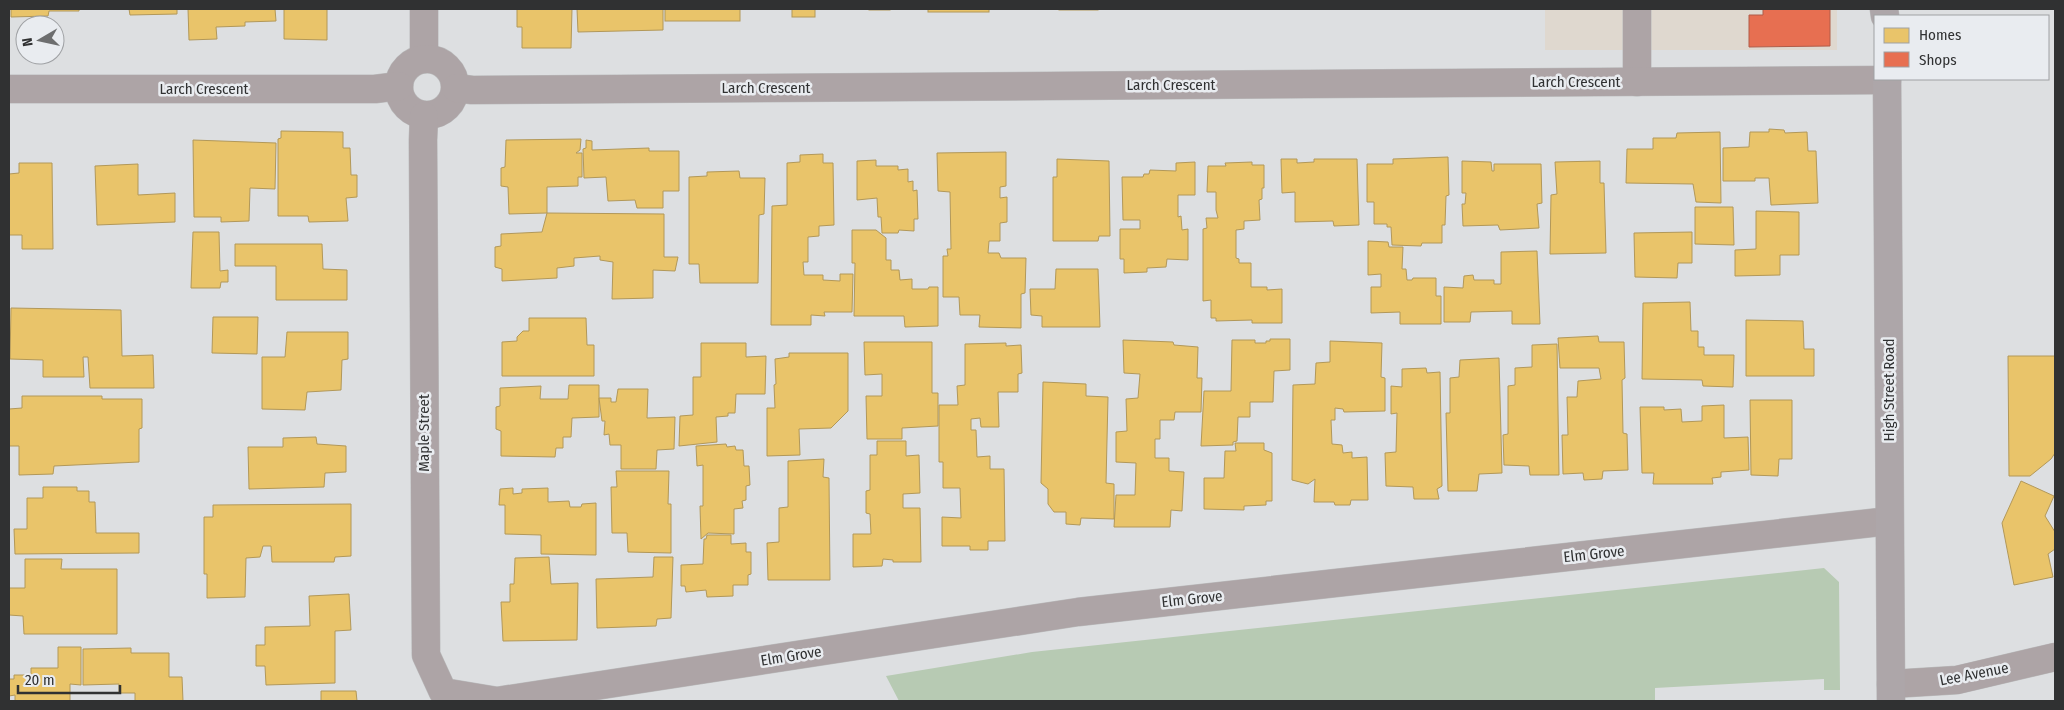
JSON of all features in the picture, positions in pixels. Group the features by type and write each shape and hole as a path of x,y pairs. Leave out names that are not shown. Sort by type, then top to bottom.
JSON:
{"main road":[{"name":"High Street Road","path":"1887,80 1889,131 1891,693"}],"street":[{"path":"424,9 424,59"},
{"path":"1636,9 1637,82"},
{"path":"424,59 434,60 449,69 454,77 456,88 452,100 446,108 438,114 424,116 415,113 407,107 402,99 399,86 404,70 424,59"},
{"name":"Larch Crescent","path":"456,88 482,90 1874,79"},
{"name":"Larch Crescent","path":"9,90 374,89 399,86"},
{"name":"Maple Street","path":"424,116 422,140 426,655 443,692 497,701"},
{"name":"Elm Grove","path":"497,701 1078,612 1890,521"},
{"name":"Lee Avenue","path":"1891,693 2055,657"}],"shaded area":[{"path":"1545,9 1837,9 1837,50 1545,50"}],"green space":[{"path":"1824,568 1839,582 1840,690 1824,690 1824,679 1655,688 1655,701 899,701 886,676 1032,652"}],"building: Homes":[{"path":"11,9 79,9 79,11 49,11 48,15 15,15 15,17 11,17"},
{"path":"129,9 177,9 177,14 130,15"},
{"path":"188,9 275,9 276,21 245,22 245,26 216,27 217,39 189,40"},
{"path":"284,9 327,9 327,40 284,39"},
{"path":"517,9 572,9 571,48 522,48 522,27 517,27"},
{"path":"577,9 663,9 663,30 578,32"},
{"path":"665,9 740,9 740,21 665,21"},
{"path":"792,9 815,9 815,17 792,17"},
{"path":"890,9 890,10 869,10"},
{"path":"928,9 989,9 989,12 928,12"},
{"path":"1098,9 1098,10 1059,10"},
{"path":"1769,129 1784,130 1785,133 1807,132 1808,151 1816,151 1818,203 1771,205 1769,178 1755,178 1755,181 1723,181 1723,148 1749,147 1750,132 1769,132"},
{"path":"281,131 343,132 343,148 350,148 351,175 357,175 357,197 346,198 348,221 309,222 308,216 278,216 278,139 281,138"},
{"path":"1720,132 1721,203 1696,202 1693,184 1626,183 1627,149 1653,149 1653,138 1676,138 1677,133"},
{"path":"581,139 580,150 576,153 582,153 582,177 578,177 578,186 547,187 547,213 509,214 508,187 501,186 501,168 505,167 506,140"},
{"path":"193,140 276,143 275,189 250,188 249,221 221,222 221,217 194,217"},
{"path":"586,140 592,141 592,150 649,148 649,151 679,151 679,191 663,191 663,208 637,208 635,200 608,201 606,177 584,178 583,149 586,148"},
{"path":"1006,152 1006,186 1000,187 1000,198 1007,197 1007,222 1000,223 1000,241 989,241 988,253 999,253 1001,258 1026,258 1025,293 1021,294 1021,328 979,327 980,315 960,315 959,297 943,297 943,256 948,256 947,249 951,249 950,192 938,191 937,153"},
{"path":"823,154 823,163 833,163 834,225 819,226 819,236 808,237 808,262 803,262 804,275 823,275 823,280 840,281 840,274 853,274 852,312 824,312 825,316 811,315 811,325 771,325 772,206 787,205 787,163 800,162 800,155"},
{"path":"1448,157 1449,195 1446,196 1445,225 1442,225 1442,243 1422,243 1421,246 1392,245 1391,227 1387,227 1387,224 1374,224 1374,202 1367,202 1367,164 1393,164 1393,159"},
{"path":"1057,159 1109,161 1110,236 1099,236 1098,241 1053,241 1053,177 1057,177"},
{"path":"1281,159 1297,159 1297,163 1314,162 1314,159 1357,159 1359,225 1334,226 1333,221 1295,222 1295,192 1282,193"},
{"path":"876,160 876,166 898,166 898,170 908,169 908,182 913,181 913,191 917,190 918,219 914,219 914,231 899,230 898,233 882,233 881,217 878,217 877,198 857,200 857,161"},
{"path":"1462,161 1491,162 1492,171 1494,171 1494,164 1541,164 1542,203 1537,204 1539,228 1500,230 1498,225 1463,226 1462,204 1465,204 1466,193 1462,193"},
{"path":"1600,161 1600,183 1604,183 1606,253 1550,254 1551,195 1557,194 1555,162"},
{"path":"1195,162 1195,195 1178,195 1178,217 1181,216 1182,230 1188,229 1188,260 1167,259 1166,267 1147,268 1147,272 1124,273 1124,259 1120,259 1120,229 1140,229 1140,220 1123,220 1122,177 1143,177 1144,174 1149,174 1150,170 1176,171 1176,163"},
{"path":"1252,162 1252,165 1264,165 1264,188 1262,188 1262,199 1259,200 1260,220 1244,221 1244,229 1236,230 1236,258 1239,259 1239,263 1251,263 1251,287 1267,287 1267,290 1282,289 1282,323 1252,323 1252,320 1216,321 1216,318 1211,318 1211,300 1203,301 1203,229 1207,228 1206,218 1218,218 1216,192 1207,192 1208,166 1226,166 1225,163"},
{"path":"19,163 52,163 53,249 22,249 22,235 9,235 9,174 19,173"},
{"path":"138,164 138,195 175,193 175,222 97,225 95,166"},
{"path":"739,171 740,178 765,178 764,214 759,215 758,283 700,283 699,264 689,264 689,177 707,176 707,172"},
{"path":"1695,207 1733,207 1734,245 1695,244"},
{"path":"1756,211 1799,212 1799,255 1780,255 1780,275 1735,276 1735,250 1756,249"},
{"path":"547,213 664,214 664,257 678,257 675,271 653,270 653,298 612,299 613,262 600,260 600,256 574,258 574,266 557,268 557,278 502,281 502,269 495,267 495,247 501,246 501,234 542,232"},
{"path":"852,230 876,230 886,238 886,260 891,260 891,270 899,270 900,280 912,279 912,289 938,287 938,326 905,327 904,316 854,316 855,263 852,263"},
{"path":"193,232 219,232 220,271 228,270 228,282 221,282 220,288 191,288"},
{"path":"1692,232 1692,263 1678,263 1677,278 1635,277 1634,233"},
{"path":"1368,241 1388,242 1389,247 1403,247 1402,269 1406,269 1407,280 1412,280 1413,278 1436,278 1436,296 1441,296 1441,324 1400,324 1400,312 1371,313 1371,287 1381,287 1381,274 1368,275"},
{"path":"235,244 322,244 323,269 347,270 347,300 276,300 276,266 235,266"},
{"path":"1537,251 1540,324 1512,324 1512,311 1471,312 1470,322 1444,322 1444,287 1463,288 1464,276 1473,275 1474,280 1494,280 1494,284 1501,284 1501,252"},
{"path":"1056,269 1098,269 1100,327 1042,327 1042,316 1031,315 1030,289 1055,289"},
{"path":"1690,302 1691,331 1698,331 1698,347 1704,347 1704,355 1734,355 1733,387 1703,386 1702,380 1642,379 1643,303"},
{"path":"11,308 121,310 122,356 153,355 154,388 90,388 88,357 83,357 84,377 43,377 43,360 10,359"},
{"path":"213,317 258,317 257,354 212,353"},
{"path":"529,318 586,318 587,345 594,345 594,376 502,376 502,342 517,341 517,337 523,331 529,331"},
{"path":"1746,320 1803,321 1804,349 1814,349 1814,376 1746,376"},
{"path":"287,332 348,332 348,359 342,360 341,390 307,392 305,410 262,409 262,357 285,357"},
{"path":"1598,336 1599,342 1624,342 1625,378 1622,380 1623,433 1627,434 1628,470 1603,471 1602,479 1584,480 1583,473 1563,474 1562,435 1568,435 1567,397 1577,397 1578,381 1601,379 1599,368 1560,368 1558,338"},
{"path":"1270,339 1290,339 1290,370 1274,371 1273,402 1250,402 1250,417 1238,417 1237,441 1233,442 1233,445 1201,446 1204,391 1231,391 1232,340 1255,340 1255,343 1266,343"},
{"path":"1123,340 1173,342 1174,345 1198,347 1197,378 1202,378 1201,412 1175,412 1174,420 1160,420 1160,439 1155,439 1155,458 1169,458 1169,471 1184,472 1182,511 1171,510 1170,527 1114,527 1116,495 1135,495 1136,463 1116,462 1116,432 1127,431 1126,399 1138,398 1140,374 1124,373"},
{"path":"1330,341 1382,343 1381,377 1385,378 1385,411 1344,412 1343,409 1335,408 1335,420 1331,420 1332,444 1342,445 1343,453 1352,452 1352,458 1367,457 1368,500 1351,500 1350,505 1335,505 1334,502 1314,502 1315,479 1308,484 1292,480 1293,385 1315,384 1316,363 1330,362"},
{"path":"864,342 932,342 932,393 938,393 938,426 902,428 902,439 867,439 866,396 882,396 882,374 865,375"},
{"path":"701,343 746,343 746,357 766,356 765,394 736,394 735,413 716,417 717,442 679,446 680,416 693,415 693,377 701,377"},
{"path":"1006,343 1006,346 1021,345 1022,373 1018,374 1018,392 998,392 999,427 981,427 980,418 971,419 971,430 976,430 977,457 990,456 990,469 1004,469 1005,541 988,541 988,550 970,550 970,546 942,546 942,517 961,518 960,488 943,488 943,462 939,462 939,405 958,405 957,386 965,385 965,344"},
{"path":"1557,344 1559,475 1530,475 1529,466 1504,465 1503,435 1508,434 1508,386 1515,385 1515,368 1532,367 1532,345"},
{"path":"789,353 848,353 848,411 831,428 799,429 800,455 767,456 767,408 775,408 775,359 789,357"},
{"path":"2008,356 2055,356 2055,453 2051,459 2030,476 2009,476"},
{"path":"1499,358 1502,473 1479,474 1477,491 1448,491 1446,413 1450,413 1450,378 1459,377 1460,360"},
{"path":"1426,368 1427,373 1440,372 1442,486 1437,489 1439,499 1414,499 1413,487 1386,486 1385,453 1396,452 1397,413 1391,414 1391,386 1402,387 1402,369"},
{"path":"1043,382 1086,384 1086,396 1108,397 1106,483 1114,484 1114,519 1081,518 1080,525 1066,524 1066,512 1054,512 1048,504 1048,489 1041,483"},
{"path":"569,385 599,385 599,417 572,418 571,437 563,437 563,448 556,448 555,457 501,456 501,431 496,429 496,407 500,406 500,388 541,386 540,399 568,399"},
{"path":"618,389 648,389 647,418 675,417 674,449 657,450 656,469 621,469 621,445 610,445 609,434 604,435 605,421 602,421 599,398 611,398 611,402 616,402"},
{"path":"22,396 102,396 102,399 142,399 142,428 139,429 139,462 54,466 53,474 19,475 19,446 9,446 9,409 22,408"},
{"path":"1750,400 1792,400 1792,459 1779,459 1778,476 1751,475"},
{"path":"1724,405 1724,438 1748,437 1749,470 1721,472 1721,477 1712,478 1713,484 1653,484 1654,473 1642,473 1640,407 1664,407 1664,410 1681,409 1682,422 1702,421 1702,406"},
{"path":"316,437 317,444 346,446 346,472 325,473 324,487 249,489 248,447 283,447 283,438"},
{"path":"877,441 906,441 906,456 919,455 920,493 903,494 903,508 920,508 921,562 893,562 893,560 883,559 882,566 853,567 853,534 871,534 870,514 866,513 866,491 870,490 870,455 877,455"},
{"path":"1235,443 1264,443 1264,450 1272,453 1272,501 1266,501 1266,505 1244,506 1244,510 1204,509 1204,478 1224,478 1225,451 1236,451"},
{"path":"726,444 727,447 735,446 736,450 743,450 744,466 749,466 750,485 746,486 746,500 742,501 743,508 734,509 734,534 708,533 701,539 700,506 703,506 703,465 697,466 696,446"},
{"path":"824,459 823,477 829,478 830,580 768,580 767,543 779,542 779,508 788,507 788,461"},
{"path":"616,471 669,471 668,504 671,504 671,553 628,552 627,533 612,533 611,487 617,487"},
{"path":"2021,481 2054,496 2045,516 2055,532 2055,549 2048,554 2053,577 2014,585 2002,523"},
{"path":"43,487 77,487 77,491 89,491 89,502 95,502 96,533 139,533 139,553 15,554 14,529 27,529 27,498 43,498"},
{"path":"513,488 513,494 522,493 522,489 548,488 548,502 569,501 570,507 581,507 582,504 596,503 596,555 541,554 541,535 505,534 505,505 499,505 500,489"},
{"path":"351,504 351,556 335,557 334,562 272,562 271,546 263,546 260,557 246,558 245,597 207,598 207,574 204,574 204,517 213,517 213,505"},
{"path":"707,535 731,535 731,544 746,543 746,552 751,552 751,574 748,575 748,585 733,585 733,596 707,597 706,590 686,592 685,586 681,586 681,565 703,564 704,539 706,539"},
{"path":"549,557 551,584 578,583 577,640 503,641 501,602 510,602 510,584 514,584 515,558"},
{"path":"654,557 673,557 671,618 657,619 656,626 597,628 596,579 653,577"},
{"path":"25,559 62,559 61,569 117,569 117,634 24,634 23,616 9,615 9,588 25,588"},
{"path":"349,594 351,630 335,631 335,683 266,685 265,666 256,666 256,645 265,645 265,627 310,626 309,596"},
{"path":"58,647 81,647 81,685 70,684 70,701 15,701 15,695 9,696 9,679 14,679 14,675 31,675 31,668 58,668"},
{"path":"131,648 131,653 169,653 169,677 182,677 183,701 135,701 135,693 119,693 119,684 83,685 83,649"},
{"path":"321,691 356,691 357,701 321,701"}],"building: Shops":[{"path":"1763,9 1830,9 1830,46 1749,47 1749,15 1763,15"}]}
